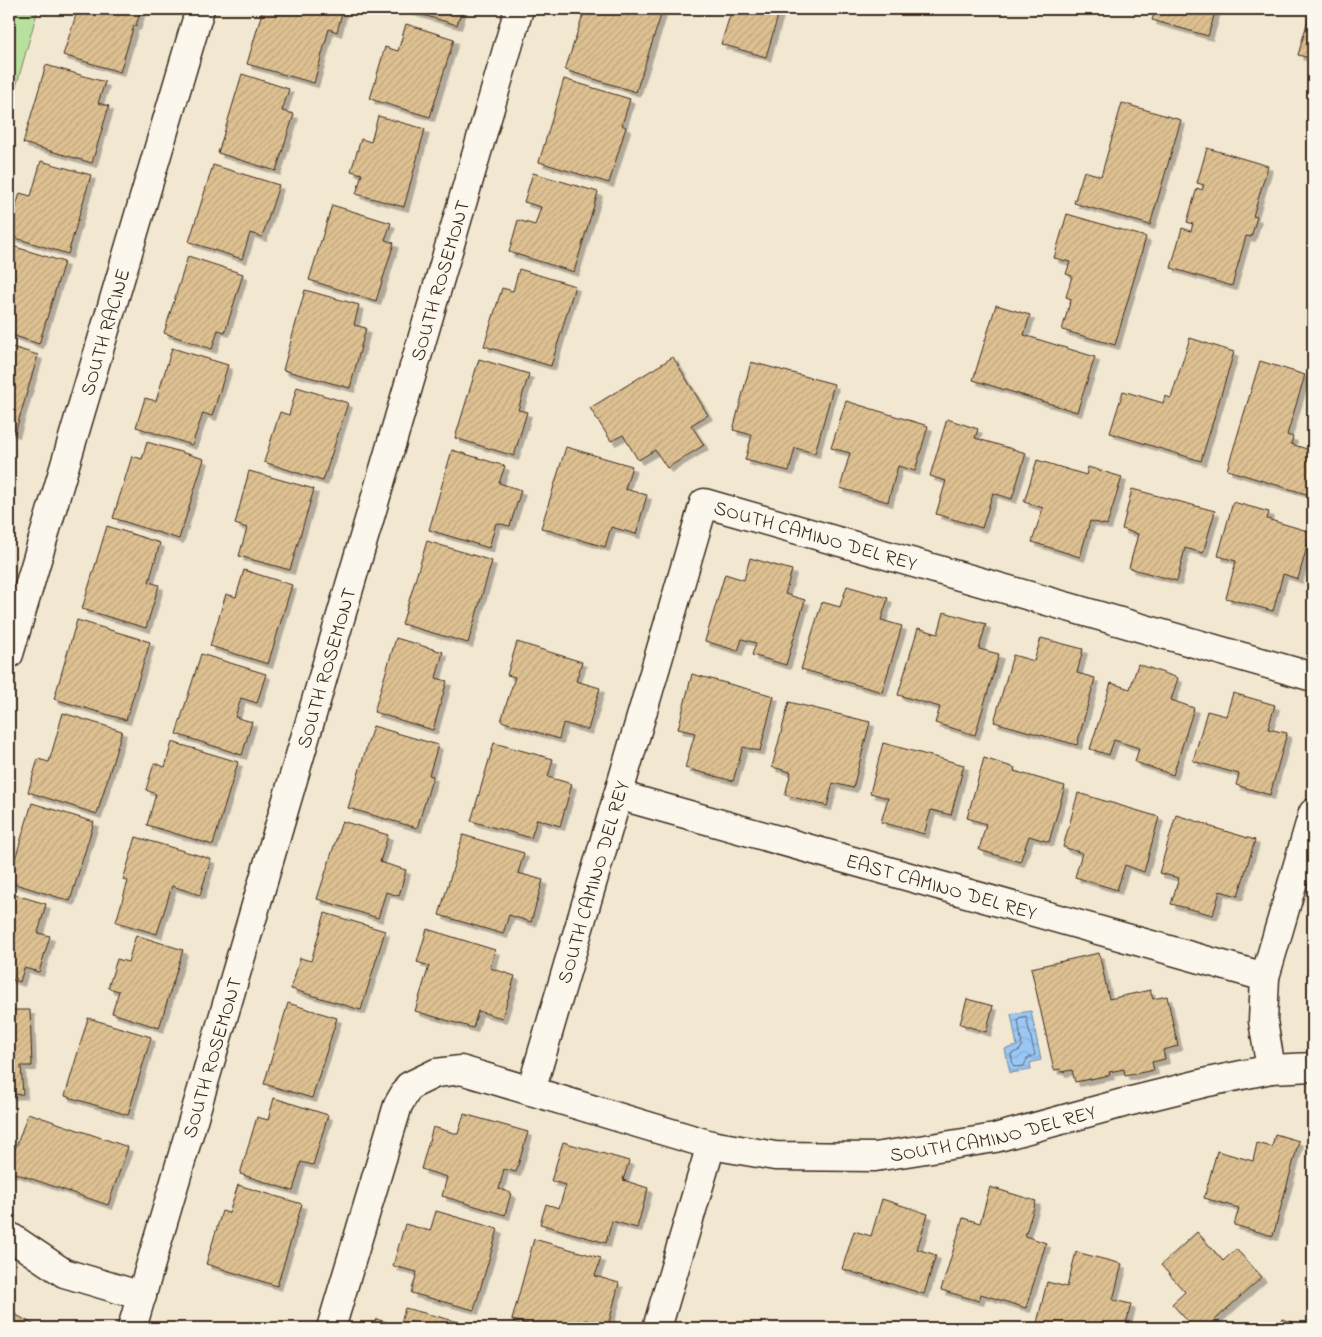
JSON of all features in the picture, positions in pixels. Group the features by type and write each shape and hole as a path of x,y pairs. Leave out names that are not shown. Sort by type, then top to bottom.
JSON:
{"street":[{"name":"SOUTH RACINE","path":"9,654 200,9"},
{"name":"SOUTH ROSEMONT","path":"132,1328 519,9"},
{"name":"SOUTH CAMINO DEL REY","path":"531,1091 704,503 1313,677"},
{"name":"EAST CAMINO DEL REY","path":"618,794 1266,977"},
{"path":"1271,1069 1264,1021 1266,977 1313,813"},
{"name":"SOUTH CAMINO DEL REY","path":"331,1328 398,1105 409,1086 436,1073 461,1070 711,1145 774,1156 875,1157 995,1138 1132,1101 1271,1069 1313,1067"},
{"path":"657,1328 711,1145"},
{"path":"9,1236 64,1273 142,1296"}],"green space":[{"path":"9,9 38,9 9,112"}],"water":[{"path":"1031,1011 1041,1060 1030,1063 1031,1070 1010,1073 1005,1049 1017,1046 1011,1014"}],"building":[{"path":"78,9 141,9 136,26 134,25 120,72 63,55"},
{"path":"263,9 343,9 337,32 329,29 314,83 247,64"},
{"path":"403,9 462,9 457,25"},
{"path":"585,9 595,11 596,9 653,9 662,12 636,92 565,70"},
{"path":"732,9 780,9 766,57 721,44"},
{"path":"1156,9 1216,9 1208,36 1152,20"},
{"path":"1303,9 1313,9 1313,59 1298,55 1310,13 1303,11"},
{"path":"406,24 454,39 430,117 370,99 385,47 398,51"},
{"path":"46,65 105,82 98,103 109,106 92,163 23,143"},
{"path":"242,74 289,89 282,111 294,114 276,171 218,153"},
{"path":"564,79 630,99 622,125 626,127 609,183 539,162"},
{"path":"1122,103 1181,120 1150,225 1074,203 1084,171 1101,176"},
{"path":"378,116 425,129 404,207 356,194 362,174 351,171 361,139 371,142"},
{"path":"1207,148 1268,166 1253,216 1257,217 1251,237 1246,236 1232,286 1171,268 1182,228 1191,231 1193,224 1187,222 1197,188 1202,190 1204,185 1197,183"},
{"path":"41,161 91,175 68,254 9,236 20,193 31,196"},
{"path":"213,165 279,185 262,237 250,233 242,259 189,242"},
{"path":"533,173 598,192 574,272 509,252 518,220 535,225 541,207 524,202"},
{"path":"332,205 391,223 385,240 394,243 376,301 309,280"},
{"path":"1067,214 1146,237 1115,345 1062,330 1071,299 1066,297 1072,276 1066,274 1070,262 1054,258"},
{"path":"9,245 64,262 39,344 9,334"},
{"path":"188,256 243,274 225,332 218,330 212,349 164,333"},
{"path":"519,269 575,286 551,366 484,346 502,288 513,291"},
{"path":"305,290 359,305 354,325 366,328 350,388 283,370"},
{"path":"996,305 1030,315 1024,335 1095,357 1077,412 973,380"},
{"path":"1190,338 1234,352 1201,461 1110,433 1123,391 1163,403 1165,396 1171,398"},
{"path":"9,346 38,355 15,433 9,431"},
{"path":"172,348 228,365 212,416 203,413 192,445 136,427 145,398 156,401"},
{"path":"673,357 708,415 691,425 704,445 667,468 655,450 638,460 623,435 611,441 590,408"},
{"path":"479,359 529,374 518,410 527,412 514,456 455,438"},
{"path":"1260,361 1305,375 1287,435 1293,437 1291,444 1313,451 1313,496 1227,470"},
{"path":"751,362 834,384 815,453 795,448 789,471 745,460 752,435 733,430"},
{"path":"297,387 348,403 323,481 264,462 280,412 289,415"},
{"path":"846,401 928,426 915,471 898,466 888,502 840,488 850,453 831,448"},
{"path":"947,419 978,429 975,438 1026,453 1012,499 993,493 982,528 936,514 946,481 930,476"},
{"path":"147,442 204,459 179,539 113,518 132,456 142,459"},
{"path":"566,447 632,466 625,489 647,495 636,534 611,527 605,547 541,528"},
{"path":"452,450 505,466 499,483 521,490 510,526 496,523 489,548 429,530"},
{"path":"1037,460 1086,475 1088,467 1122,477 1107,525 1090,521 1080,557 1032,542 1043,508 1024,502"},
{"path":"249,471 314,489 290,570 239,556 247,528 235,524"},
{"path":"1132,489 1215,511 1203,553 1185,548 1177,581 1129,568 1138,534 1122,529"},
{"path":"1233,502 1269,512 1267,519 1311,532 1298,579 1283,574 1273,611 1226,598 1236,561 1218,556"},
{"path":"107,526 160,543 149,582 159,585 146,628 82,609"},
{"path":"427,541 492,561 468,643 402,624"},
{"path":"750,558 792,570 785,594 805,600 786,665 752,655 756,643 742,639 738,651 705,641 725,574 744,580"},
{"path":"244,570 292,585 268,664 210,646 226,594 236,597"},
{"path":"847,586 888,598 881,620 902,626 882,692 801,669 822,602 840,607"},
{"path":"944,612 986,624 979,649 999,654 975,735 935,723 940,707 898,695 918,628 938,634"},
{"path":"77,620 150,642 126,720 54,699"},
{"path":"396,638 443,652 436,678 447,681 433,730 374,712"},
{"path":"1041,638 1083,649 1077,673 1095,678 1077,745 994,722 1013,655 1034,661"},
{"path":"517,642 582,662 576,681 600,688 588,730 563,723 559,739 501,721 515,677 507,675"},
{"path":"201,654 266,674 257,703 241,698 235,717 252,722 242,755 176,734"},
{"path":"1138,664 1178,678 1171,700 1194,708 1173,775 1135,762 1139,748 1114,740 1109,755 1090,749 1111,683 1130,689"},
{"path":"692,674 774,696 760,751 743,747 733,781 685,768 695,733 678,729"},
{"path":"1233,693 1275,705 1268,729 1287,733 1270,795 1236,785 1239,774 1193,761 1207,711 1226,716"},
{"path":"789,702 870,722 853,788 833,783 827,806 785,795 791,772 772,767"},
{"path":"63,713 122,731 97,814 28,792 38,759 49,762"},
{"path":"373,726 438,745 429,775 433,776 417,828 348,808"},
{"path":"172,742 238,762 213,845 147,825 156,794 146,790 154,763 165,767"},
{"path":"494,743 553,759 548,777 572,784 560,826 537,819 531,838 471,821"},
{"path":"883,743 964,765 951,815 931,810 924,834 881,822 888,798 870,793"},
{"path":"984,758 1015,768 1014,771 1065,786 1049,842 1029,836 1020,862 979,850 986,824 967,818"},
{"path":"1078,793 1159,817 1144,872 1125,865 1117,890 1075,877 1082,853 1063,847"},
{"path":"32,803 94,822 70,901 9,882"},
{"path":"1176,815 1255,840 1238,896 1220,891 1213,915 1171,904 1179,878 1159,873"},
{"path":"342,821 388,835 380,862 406,870 399,896 386,892 378,918 317,899"},
{"path":"463,835 524,853 518,873 543,880 531,922 509,915 503,934 439,915"},
{"path":"136,837 211,859 200,895 172,886 157,934 116,922 128,881 123,880"},
{"path":"9,893 46,904 38,933 50,936 39,972 24,968 20,982 9,978"},
{"path":"325,913 385,931 361,1010 291,989 300,958 311,961"},
{"path":"427,929 495,950 490,968 515,976 502,1018 478,1011 473,1028 415,1011 429,966 417,962"},
{"path":"136,935 183,950 159,1028 112,1013 119,991 108,988 117,959 128,962"},
{"path":"1313,951 1313,976 1307,974"},
{"path":"1099,953 1109,999 1150,990 1153,999 1167,996 1178,1046 1163,1050 1165,1059 1152,1062 1154,1070 1125,1076 1124,1069 1109,1072 1110,1075 1075,1082 1072,1070 1061,1072 1060,1069 1054,1070 1031,968"},
{"path":"967,999 993,1006 986,1032 960,1024"},
{"path":"288,1003 337,1018 312,1098 264,1084"},
{"path":"9,1010 30,1010 32,1066 21,1066 23,1094 9,1095"},
{"path":"88,1018 151,1037 128,1115 65,1096"},
{"path":"274,1098 328,1115 313,1165 301,1162 293,1191 240,1174 257,1117 268,1120"},
{"path":"28,1113 128,1147 108,1205 9,1171"},
{"path":"464,1114 528,1132 516,1172 504,1169 499,1189 511,1193 505,1215 442,1196 447,1177 421,1169 433,1127 458,1134"},
{"path":"1275,1134 1299,1141 1273,1236 1234,1225 1239,1208 1204,1198 1217,1151 1253,1161 1257,1143 1272,1147"},
{"path":"563,1142 629,1161 623,1180 648,1188 637,1228 612,1221 606,1243 540,1224 546,1204 559,1208 566,1185 551,1181"},
{"path":"238,1185 302,1204 277,1286 206,1264 222,1211 229,1213"},
{"path":"990,1187 1036,1201 1025,1236 1046,1243 1026,1308 981,1294 979,1301 941,1290 963,1218 980,1223"},
{"path":"882,1199 928,1214 917,1249 936,1255 924,1294 842,1269 854,1231 871,1236"},
{"path":"436,1211 498,1229 474,1310 411,1293 417,1272 393,1266 405,1224 430,1231"},
{"path":"1197,1232 1223,1261 1236,1249 1262,1277 1206,1328 1194,1328 1172,1304 1185,1292 1161,1265"},
{"path":"534,1239 601,1258 595,1276 619,1283 608,1326 585,1320 583,1328 543,1328 512,1320"},
{"path":"1076,1252 1122,1264 1113,1300 1131,1304 1125,1328 1059,1328 1037,1323 1047,1282 1067,1287"},
{"path":"405,1308 470,1325 470,1328 373,1328 376,1319 400,1326"},
{"path":"9,1311 40,1328 9,1328"},
{"path":"1282,1319 1313,1328 1279,1328"}]}
